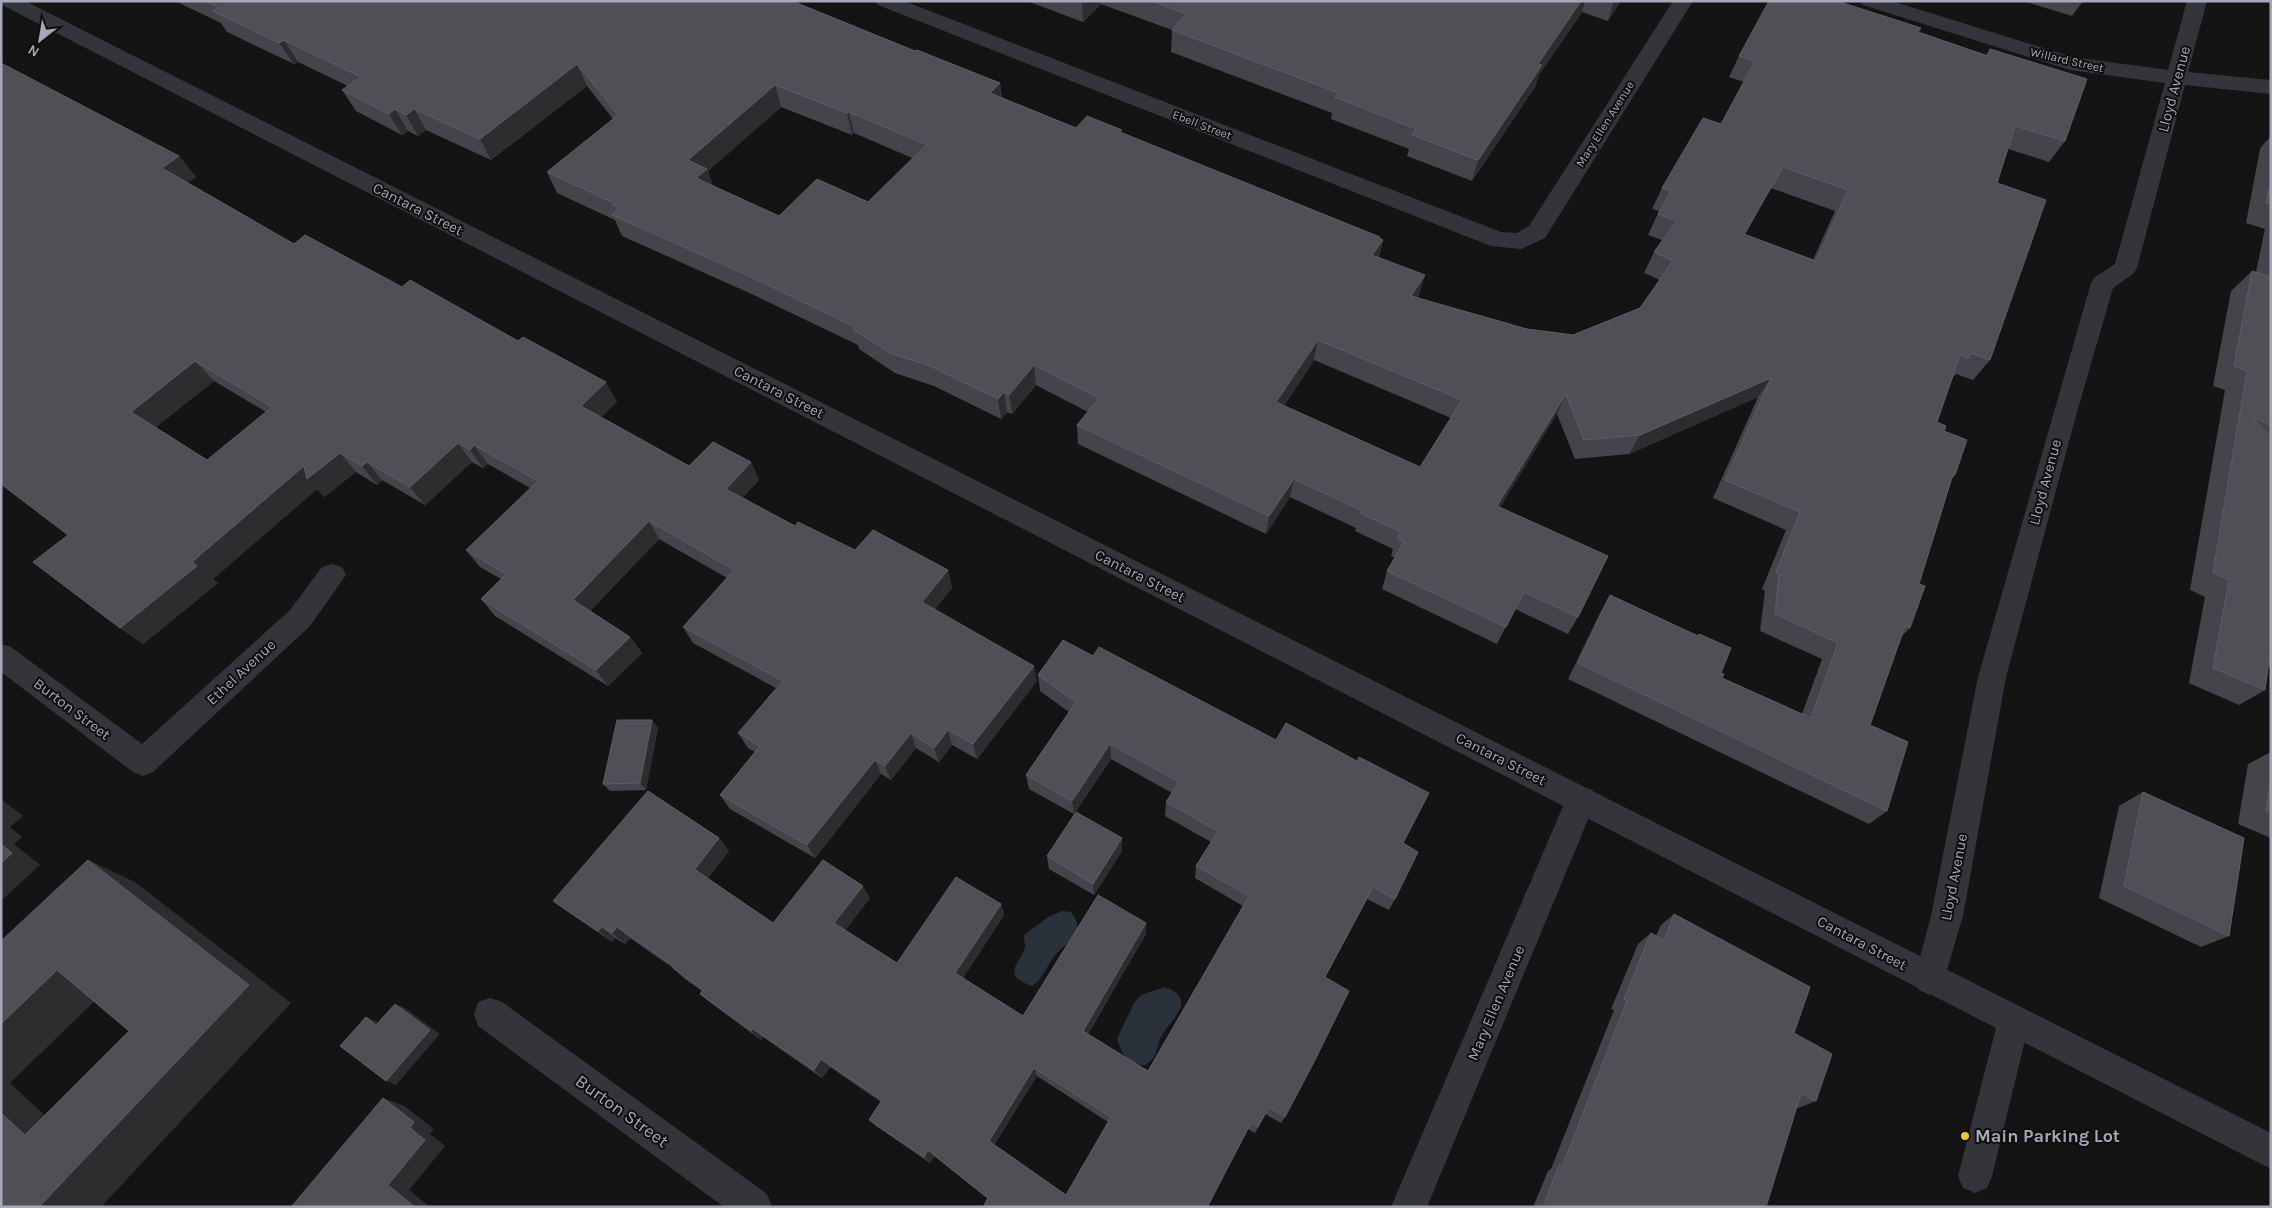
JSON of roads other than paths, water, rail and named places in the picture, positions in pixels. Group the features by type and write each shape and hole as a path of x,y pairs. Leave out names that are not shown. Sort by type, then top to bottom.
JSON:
{"street":[{"name":"Cantara Street","path":"8,1 1865,943 1930,979 2271,1152"},
{"name":"Ebell Street","path":"885,1 1499,240 1521,241"},
{"name":"Mary Ellen Avenue","path":"1521,241 1537,232 1683,1"},
{"name":"Willard Street","path":"1870,1 2070,63 2124,72 2178,76 2271,87"},
{"name":"Lloyd Avenue","path":"1930,979 1947,916 1997,658 2064,412 2103,283 2125,268 2197,1"},
{"name":"Ethel Avenue","path":"143,762 300,618 332,575"},
{"name":"Burton Street","path":"1,656 143,762"},
{"name":"Mary Ellen Avenue","path":"1409,1207 1582,800"},
{"name":"Burton Street","path":"490,1014 754,1207"}],"lane":[{"path":"1975,1176 2014,1020"}],"place":[{"name":"Main Parking Lot","path":"1965,1136"}]}
